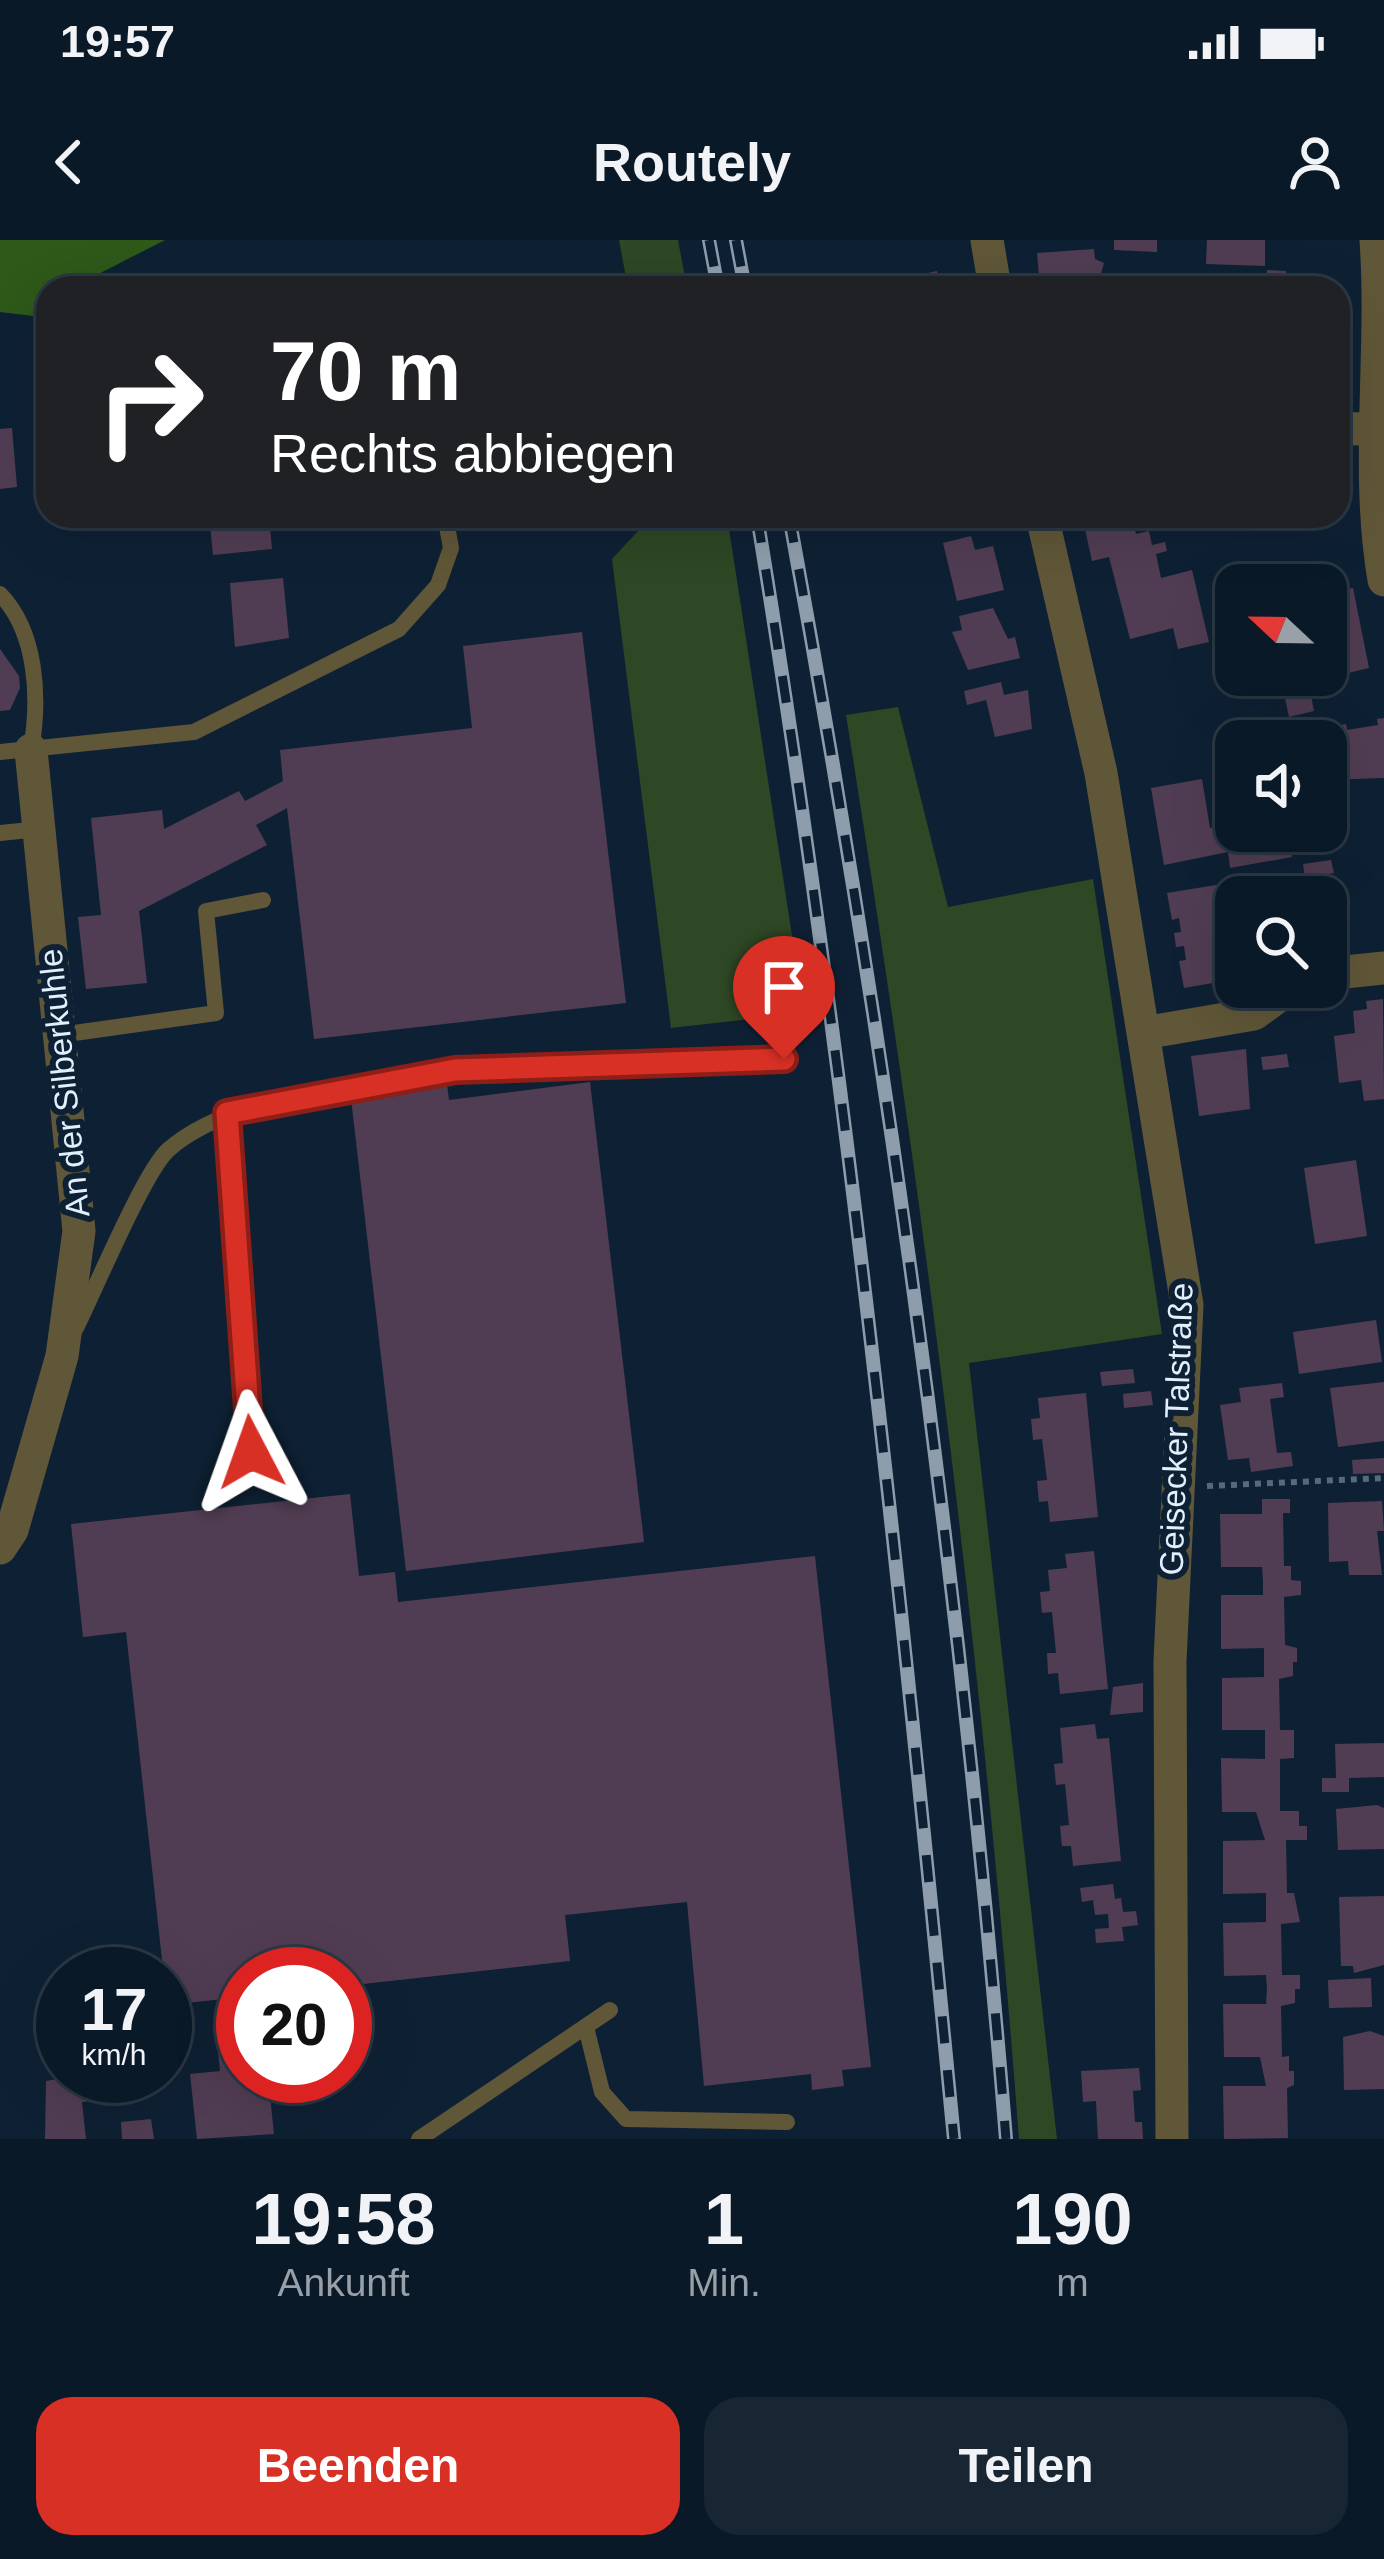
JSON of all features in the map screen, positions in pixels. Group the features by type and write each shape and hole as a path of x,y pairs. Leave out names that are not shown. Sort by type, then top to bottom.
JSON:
{"street":[{"path":"987,240 992,276"},
{"path":"1376,240 1382,430 1373,517 1384,580"},
{"path":"1350,429 1382,430"},
{"name":"Geisecker Talstraße","path":"1045,528 1101,772 1186,1306 1174,1488 1172,2139"},
{"name":"An der Silberkuhle","path":"0,1549 12,1530 62,1356 79,1231 39,829 15,751"},
{"path":"1347,972 1384,968"},
{"path":"1144,1034 1254,1014 1262,1008"}],"lane":[{"path":"15,751 194,732 399,629 438,585 451,548 447,528"},
{"path":"0,593 23,617 36,707 15,751"},
{"path":"0,833 39,829"},
{"path":"60,1035 216,1012 206,911 263,900"},
{"path":"62,1356 166,1152 227,1113 455,1070 784,1059"},
{"path":"227,1113 251,1452"},
{"path":"419,2139 610,2010"},
{"path":"586,2026 602,2092 626,2119 787,2122"}],"path":[{"path":"1174,1488 1384,1478"}],"green space":[{"path":"0,240 165,240 94,276 36,276 36,316 0,312"},
{"path":"619,240 678,240 685,276 626,276"},
{"path":"641,528 729,528 804,1013 671,1028 612,559"},
{"path":"898,707 948,907 1093,879 1162,1334 969,1363 1057,2139 1019,2139 948,1425 846,715"}],"building":[{"path":"1114,240 1157,240 1157,252 1114,250"},
{"path":"1207,240 1265,240 1265,266 1206,264"},
{"path":"1094,249 1095,259 1104,263 1100,276 1039,276 1037,253"},
{"path":"1267,270 1286,271 1286,276 1267,276"},
{"path":"12,428 17,487 0,489 0,429"},
{"path":"210,528 270,528 272,549 213,555"},
{"path":"1085,528 1135,528 1136,534 1149,531 1152,545 1165,542 1167,551 1156,554 1161,578 1192,570 1209,642 1178,649 1173,628 1130,639 1109,557 1092,561"},
{"path":"971,536 975,550 993,546 1004,590 957,601 943,543"},
{"path":"283,578 289,638 235,647 230,583"},
{"path":"1353,588 1369,668 1347,673 1347,589"},
{"path":"993,608 1008,639 1015,637 1020,658 968,670 952,632 962,630 959,616"},
{"path":"582,632 626,1003 314,1039 287,808 256,825 267,845 139,911 147,983 86,989 78,917 101,915 91,818 162,810 164,829 239,791 245,801 283,781 280,750 472,728 463,646"},
{"path":"0,649 19,676 20,688 10,710 0,711"},
{"path":"1001,682 1004,695 1028,690 1032,729 995,737 986,700 967,705 964,691"},
{"path":"1284,696 1311,696 1314,711 1289,717"},
{"path":"1384,718 1384,778 1347,779 1347,730 1378,725 1377,719"},
{"path":"1202,779 1210,828 1215,827 1215,852 1228,852 1164,865 1151,788"},
{"path":"1228,852 1291,852 1292,857 1230,868"},
{"path":"1331,860 1334,873 1305,876 1303,864"},
{"path":"1215,885 1215,983 1184,988 1179,961 1186,960 1184,946 1176,947 1174,933 1181,932 1179,918 1172,920 1167,893"},
{"path":"1383,999 1384,1099 1364,1101 1361,1080 1339,1083 1334,1036 1355,1033 1353,1011 1367,1009 1366,1001"},
{"path":"1246,1049 1250,1109 1199,1116 1191,1056"},
{"path":"1287,1054 1289,1067 1263,1070 1261,1057"},
{"path":"446,1077 449,1100 590,1082 644,1542 406,1571 350,1090"},
{"path":"1356,1160 1367,1236 1315,1244 1304,1168"},
{"path":"1376,1320 1382,1362 1299,1374 1293,1332"},
{"path":"1133,1369 1135,1383 1102,1386 1100,1372"},
{"path":"1384,1382 1384,1441 1338,1447 1330,1388"},
{"path":"1282,1383 1284,1397 1270,1399 1277,1453 1291,1452 1293,1466 1251,1472 1249,1458 1228,1460 1220,1405 1241,1402 1239,1388"},
{"path":"1151,1391 1153,1405 1124,1408 1123,1394"},
{"path":"1086,1393 1098,1517 1050,1522 1048,1501 1039,1502 1037,1481 1047,1480 1042,1439 1033,1440 1031,1419 1040,1418 1038,1398"},
{"path":"1384,1458 1384,1473 1353,1474 1352,1460"},
{"path":"350,1494 359,1576 395,1572 398,1602 815,1556 871,2067 842,2070 844,2086 812,2090 811,2074 704,2086 687,1902 565,1915 570,1961 372,1983 372,1947 216,1947 216,2000 192,2002 192,1947 161,1947 126,1632 83,1637 71,1524"},
{"path":"1262,1499 1290,1499 1290,1513 1283,1513 1284,1566 1291,1566 1291,1580 1301,1581 1301,1595 1284,1597 1285,1645 1297,1648 1297,1662 1293,1662 1293,1676 1279,1679 1280,1730 1294,1730 1294,1758 1280,1759 1280,1811 1299,1811 1299,1826 1307,1826 1307,1840 1286,1840 1287,1893 1294,1893 1300,1922 1281,1924 1282,1975 1300,1975 1300,1989 1295,1989 1295,2003 1281,2006 1282,2057 1289,2056 1289,2071 1294,2071 1294,2085 1287,2088 1288,2138 1224,2139 1223,2086 1266,2086 1260,2057 1224,2057 1223,2004 1266,2004 1267,1989 1266,1975 1224,1976 1223,1923 1266,1922 1266,1893 1223,1894 1223,1841 1265,1840 1256,1812 1222,1812 1221,1758 1265,1759 1265,1730 1222,1730 1222,1678 1264,1677 1264,1648 1221,1649 1221,1595 1263,1595 1263,1581 1262,1567 1221,1567 1220,1514 1262,1514"},
{"path":"1382,1501 1384,1531 1377,1531 1382,1575 1349,1575 1348,1561 1329,1562 1328,1503"},
{"path":"1094,1551 1108,1689 1060,1694 1058,1673 1048,1674 1047,1653 1056,1653 1052,1612 1042,1613 1040,1592 1050,1591 1048,1570 1067,1568 1065,1554"},
{"path":"1143,1683 1143,1712 1110,1715 1113,1687"},
{"path":"1095,1724 1097,1739 1109,1738 1121,1861 1073,1866 1071,1846 1062,1846 1060,1826 1069,1825 1065,1784 1056,1785 1054,1764 1063,1763 1060,1728"},
{"path":"1384,1743 1384,1777 1349,1778 1349,1792 1322,1792 1322,1778 1336,1778 1335,1744"},
{"path":"1384,1808 1384,1849 1338,1850 1336,1809"},
{"path":"1113,1884 1115,1899 1121,1898 1123,1912 1136,1911 1138,1925 1122,1927 1124,1941 1096,1943 1095,1929 1109,1928 1108,1914 1095,1915 1093,1900 1082,1902 1080,1888"},
{"path":"1384,1896 1384,1965 1354,1973 1353,1966 1341,1966 1339,1897"},
{"path":"1371,1978 1372,2007 1329,2008 1328,1980"},
{"path":"1370,2031 1384,2036 1384,2089 1344,2090 1343,2037"},
{"path":"1139,2068 1141,2090 1133,2091 1135,2122 1142,2122 1143,2139 1098,2139 1096,2101 1083,2102 1081,2071"},
{"path":"216,2071 216,2103 271,2103 274,2134 197,2139 192,2074"},
{"path":"46,2103 82,2103 86,2139 45,2139"},
{"path":"151,2119 154,2139 122,2139 121,2122"}],"railway":[{"path":"709,240 716,276"},
{"path":"736,240 743,276"},
{"path":"759,528 818,920 869,1326 954,2139"},
{"path":"791,528 858,920 918,1324 967,1731 1006,2139"}],"route":[{"path":"251,1452 227,1113 455,1070 784,1059"}]}
